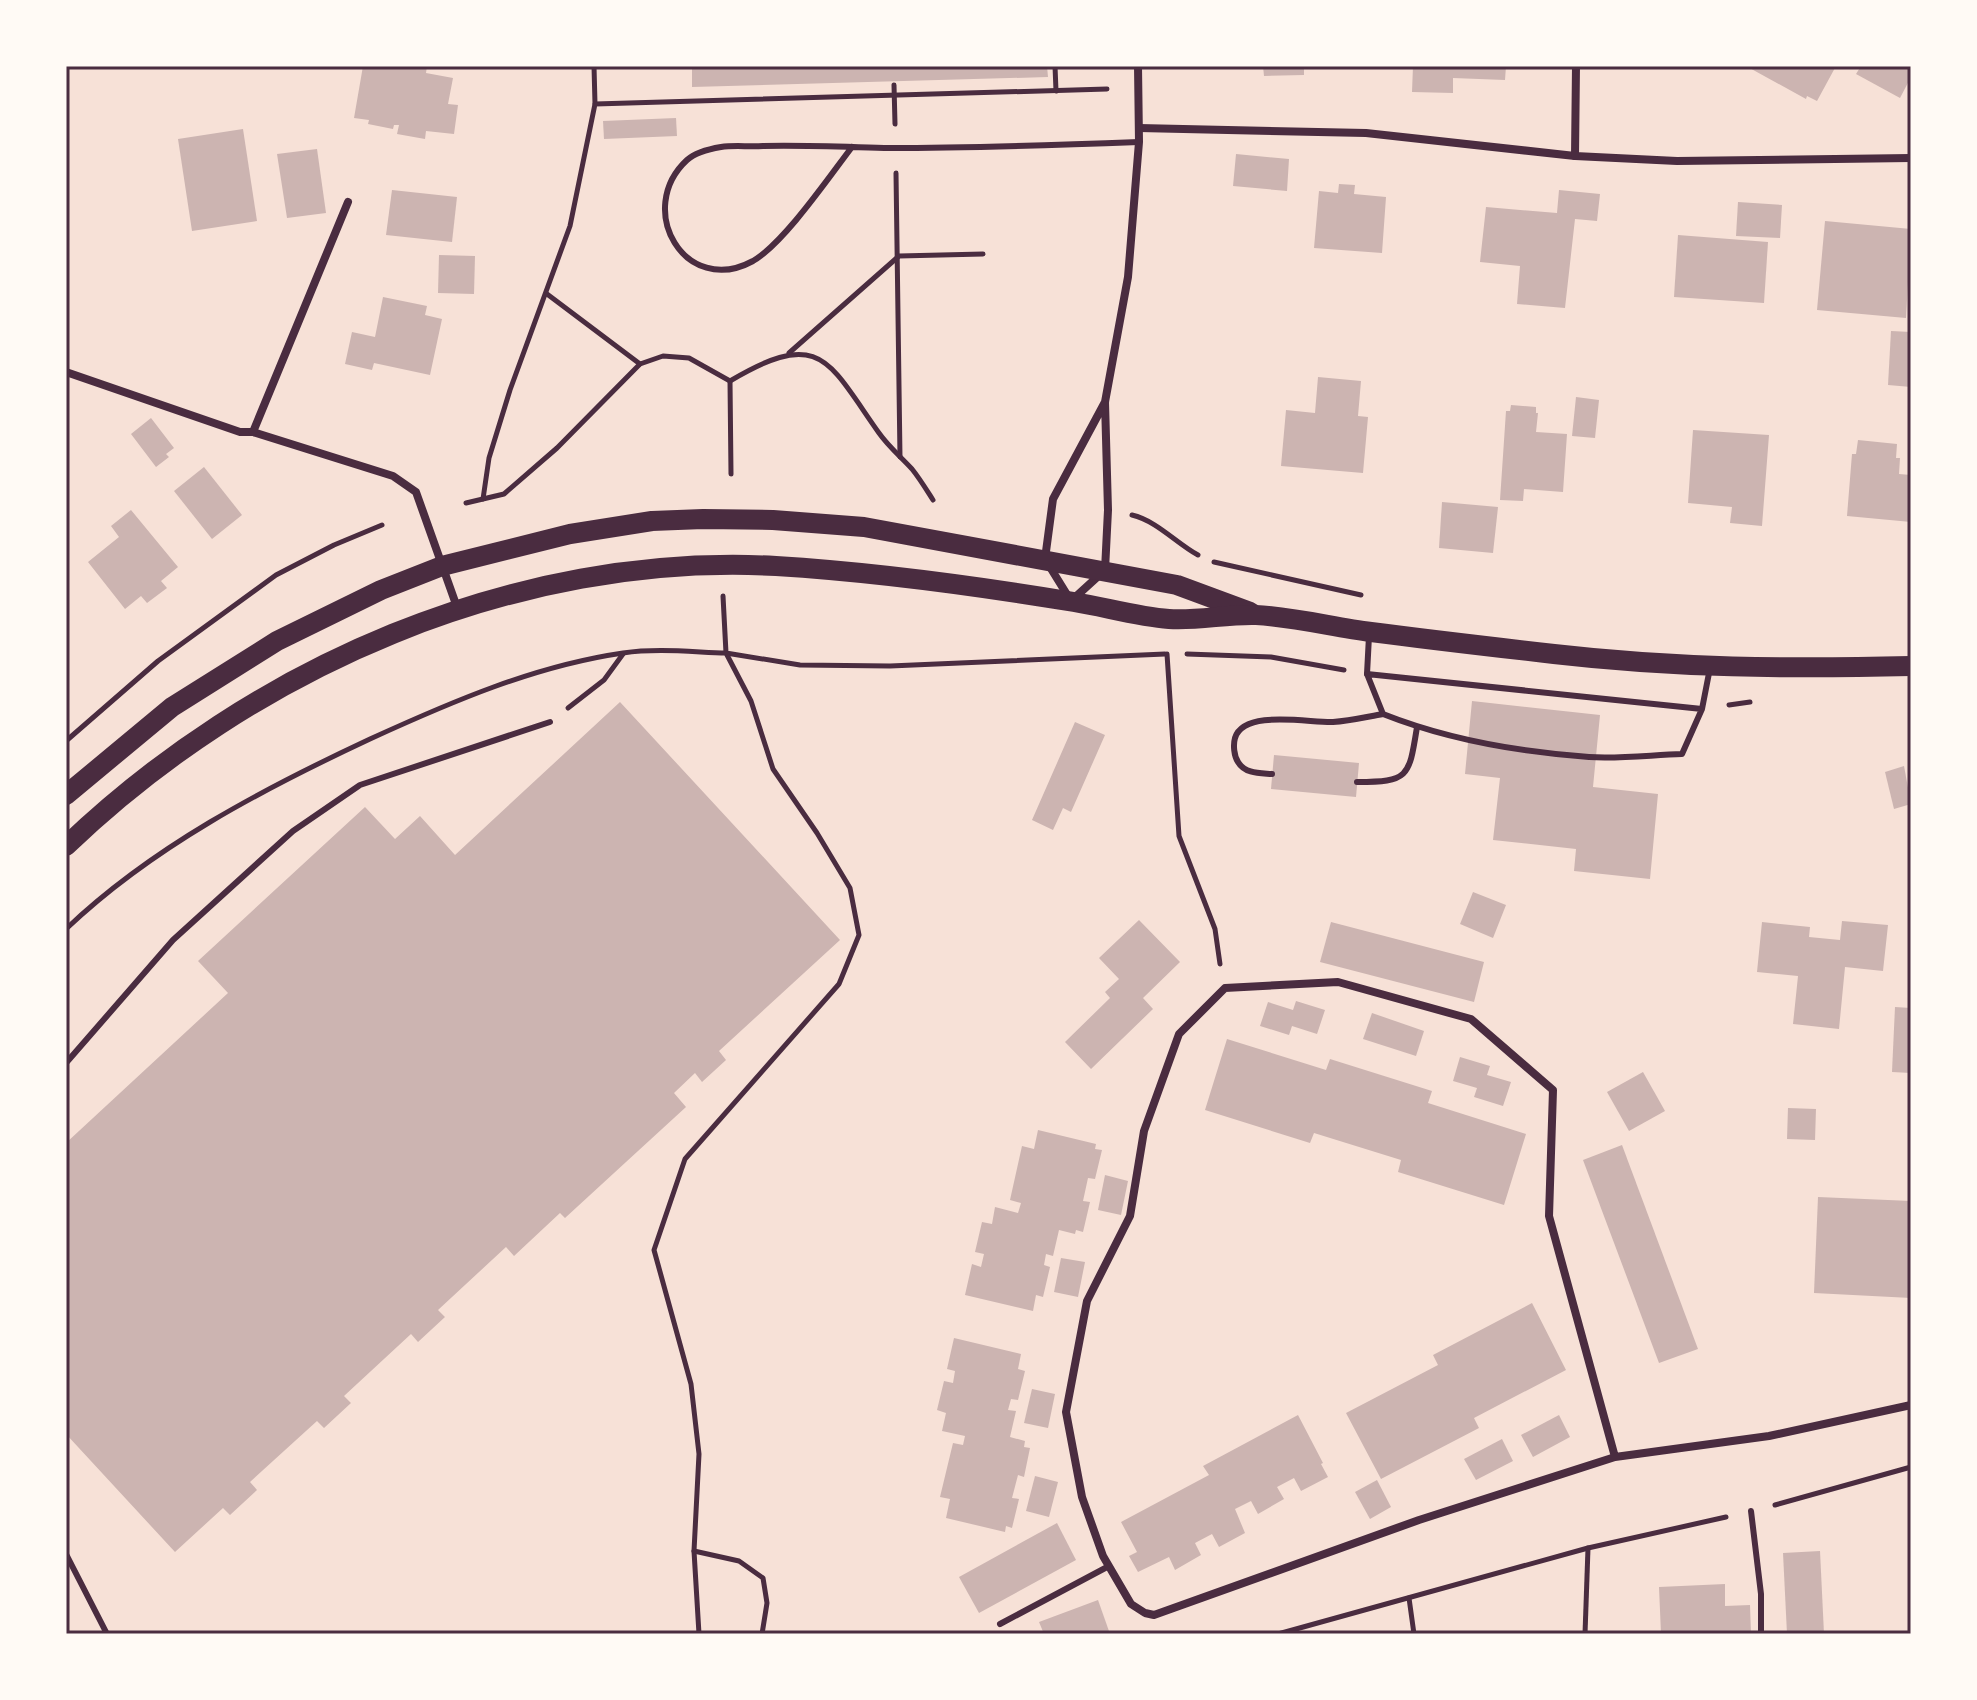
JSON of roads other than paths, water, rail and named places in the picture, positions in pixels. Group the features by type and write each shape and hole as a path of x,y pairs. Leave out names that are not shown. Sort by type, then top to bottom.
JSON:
{"main road":[{"path":"66,795 172,707 226,671 333,612 442,566 570,534 652,521 773,520 864,527 1177,585 1258,615"},
{"path":"66,846 121,796 229,717 287,684 377,642 458,610 531,589 647,569 774,566 1071,601 1169,619 1258,615 1370,632 1599,659 1710,668 1911,666"}],"street":[{"path":"1105,402 1053,499 1045,559 1071,601 1105,570 1108,510 1105,402 1128,277 1139,142 1138,66"},
{"path":"1575,156 1576,66"},
{"path":"1139,128 1366,133 1575,156 1677,161 1911,158"},
{"path":"253,432 348,202"},
{"path":"66,372 240,432 253,432 393,476 416,492 458,610"},
{"path":"1615,1457 1549,1216 1553,1090 1471,1019 1338,982 1225,988 1179,1034 1144,1131 1130,1216 1087,1301 1066,1412 1082,1497 1109,1566 1131,1604 1145,1613 1154,1615 1419,1520 1615,1457 1769,1436 1911,1405"}],"lane":[{"path":"852,147 802,211 756,259 721,271 701,266 686,257 672,240 665,221 665,200 673,178 695,153 721,147 1139,142"},
{"path":"1370,632 1367,674 1383,714"},
{"path":"1272,774 1249,771 1238,762 1233,747 1236,734 1244,724 1263,719 1335,722 1383,714 1417,727 1516,748 1591,757 1682,754 1702,709 1710,668"},
{"path":"1367,674 1702,709"},
{"path":"66,1063 173,940 293,831 360,785 550,722"},
{"path":"1357,782 1390,782 1400,778 1411,763 1417,727"},
{"path":"1751,1511 1761,1594 1761,1634"},
{"path":"66,1554 107,1634"},
{"path":"1000,1624 1109,1566"}]}
